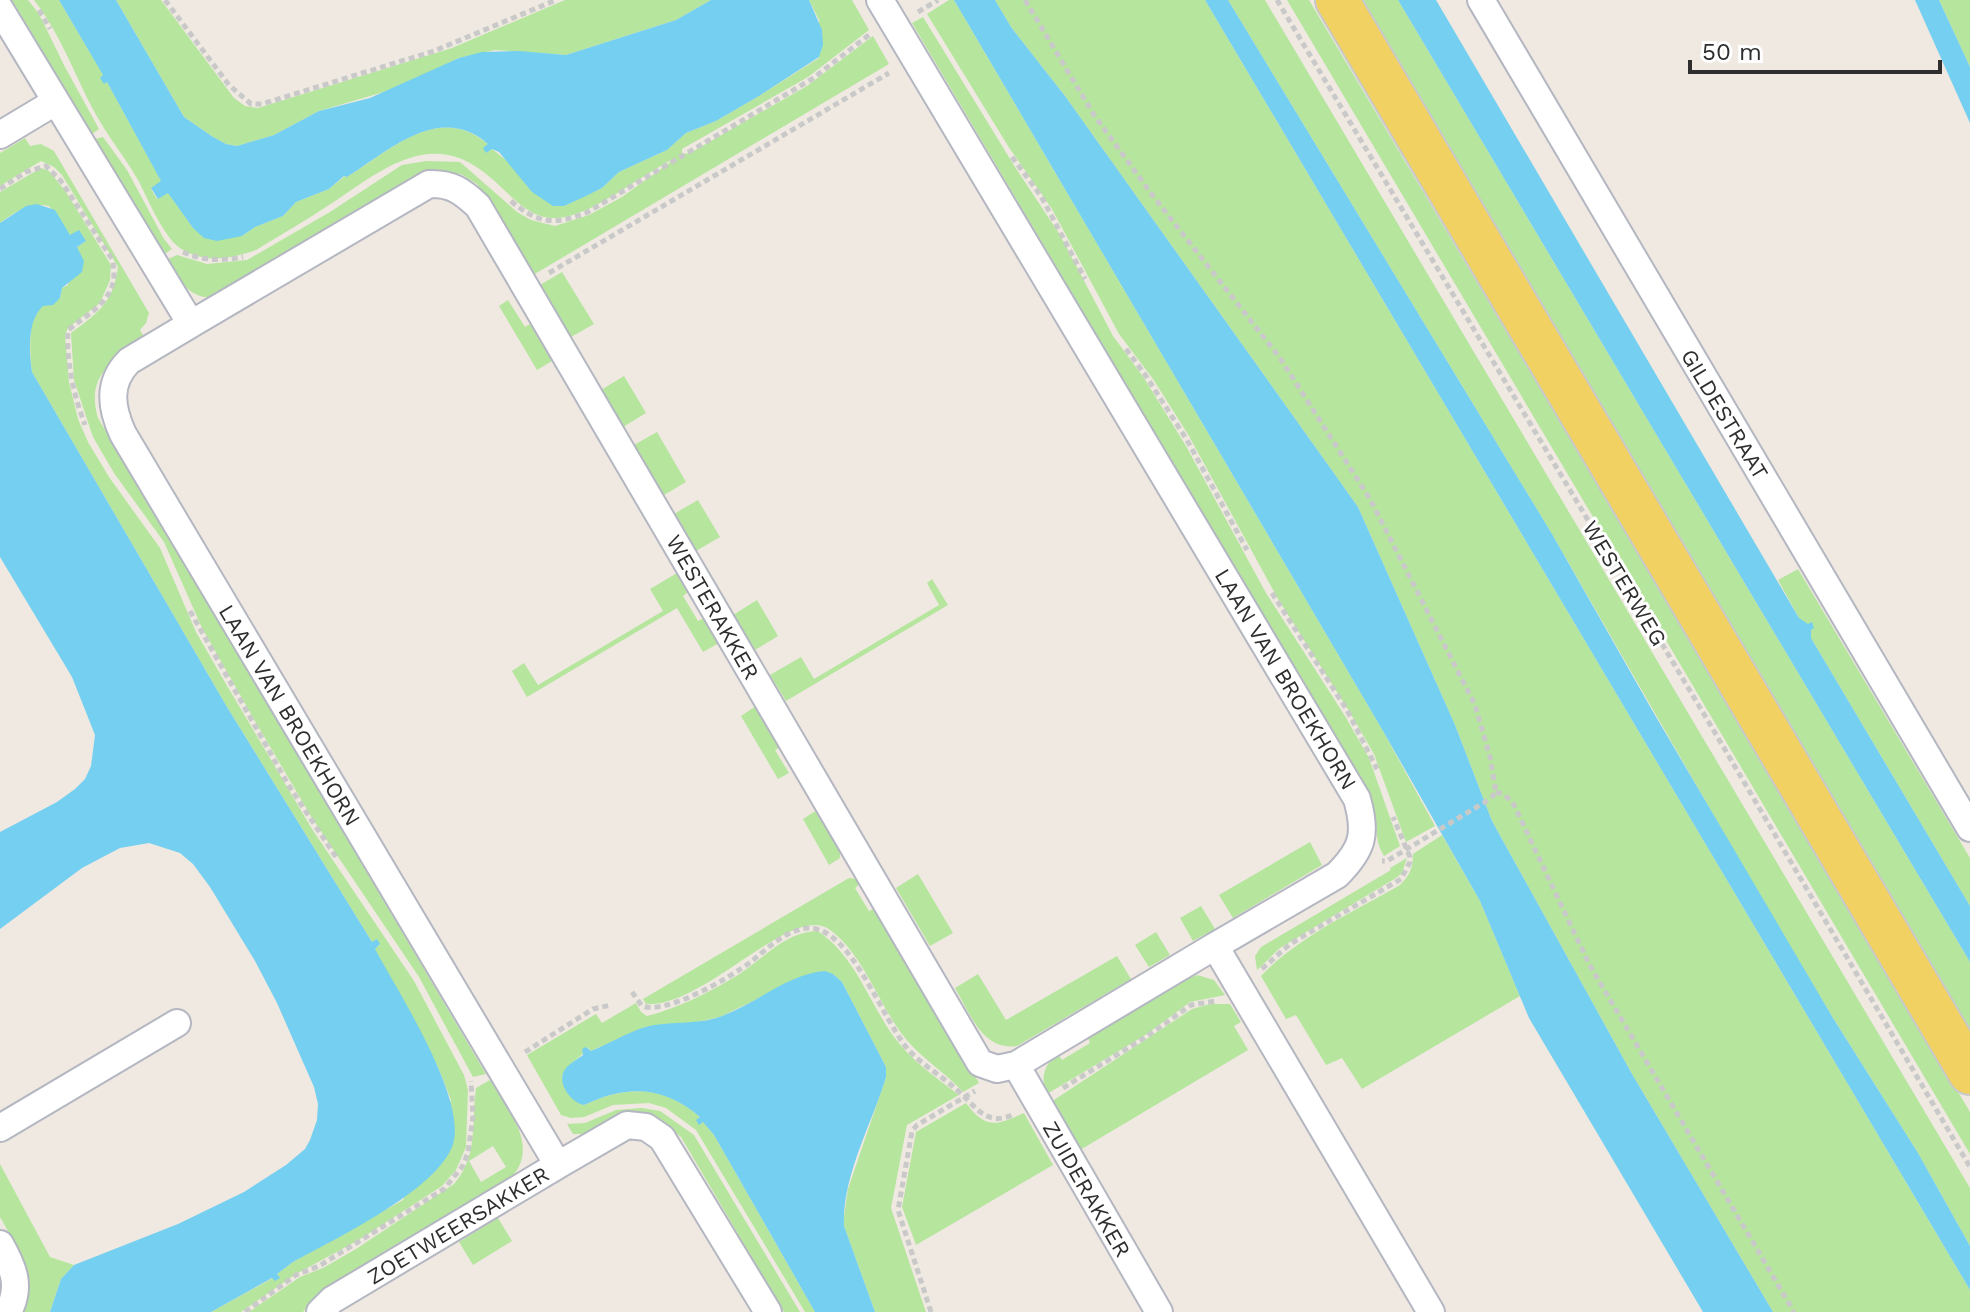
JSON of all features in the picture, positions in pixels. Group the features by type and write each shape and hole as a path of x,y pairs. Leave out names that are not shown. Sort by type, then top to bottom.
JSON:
{"main road":[{"path":"1337,0 1970,1073"}],"street":[{"name":"LAAN VAN BROEKHORN","path":"880,0 1357,799 1364,823 1360,844 1351,861 1337,875 1215,946"},
{"name":"GILDESTRAAT","path":"1481,0 1970,828"},
{"path":"0,9 191,324"},
{"path":"0,135 55,102"},
{"name":"WESTERAKKER","path":"191,324 429,184 446,183 464,193 478,206 980,1063 1006,1067"},
{"name":"LAAN VAN BROEKHORN","path":"191,324 129,361 121,369 114,384 112,401 116,418 558,1165"},
{"path":"1006,1067 1215,946 1431,1312"},
{"path":"0,1128 177,1023"},
{"name":"ZUIDERAKKER","path":"1006,1067 1037,1103 1159,1312"},
{"path":"558,1165 627,1125 646,1127 662,1138 768,1312"},
{"name":"ZOETWEERSAKKER","path":"320,1312 332,1300 558,1165"},
{"path":"0,1244 13,1267 16,1281 16,1292 8,1312"}],"path":[{"path":"165,0 229,85 251,104 262,104 434,51 556,0"},
{"path":"922,10 938,0"},
{"path":"1025,0 1094,115 1280,358 1370,499 1475,705 1496,792"},
{"name":"WESTERWEG","path":"1277,0 1714,731 1970,1167"},
{"path":"501,191 534,218 553,222 586,213 812,79 870,34 893,23"},
{"path":"525,287 914,57"},
{"path":"0,189 26,172 46,166 61,181 112,259 115,271 102,306 68,330 67,346 77,404 86,428"},
{"path":"178,250 199,259 224,261 247,256"},
{"path":"185,598 219,666 289,786 342,866"},
{"path":"1426,839 1490,799 1496,792"},
{"path":"1496,792 1505,795 1514,805 1589,964 1794,1312"},
{"path":"632,992 642,1006 667,1006 735,973 788,935 808,928 816,929 829,935 846,951 906,1046 977,1111 995,1119 1007,1118 1037,1103 1146,1037 1191,1005 1228,999 1241,989"},
{"path":"499,1068 593,1009 611,1005"},
{"path":"931,1312 898,1210 914,1127 983,1087 1006,1067"},
{"path":"245,1312 296,1275 319,1266 444,1189 462,1167 468,1153 473,1116 469,1075"}],"green space":[{"path":"12,0 28,0 39,14 99,129 92,134"},
{"path":"34,0 59,0 104,76 100,78 107,82 162,182 151,189 157,199 168,192 193,228 242,236 283,216 296,202 329,189 398,144 433,129 451,128 469,132 488,144 486,153 492,149 564,206 602,188 619,172 667,150 686,133 716,121 819,58 819,20 809,0 852,0 869,30 808,77 682,149 682,154 690,153 807,86 873,36 889,64 533,275 477,184 461,174 438,171 218,297 208,297 187,288 166,260 177,255 207,264 247,260 330,212 402,165 427,161 460,162 517,212 531,220 555,226 589,215 622,197 676,158 586,210 547,218 529,210 469,163 448,155 428,154 408,158 368,179 256,250 227,258 198,256 180,248 162,226 138,180 95,113 59,40"},
{"path":"116,0 161,0 234,98 245,106 258,108 452,48 565,0 711,0 676,20 566,55 495,50 459,58 394,89 319,111 274,135 237,146 213,137 184,117"},
{"path":"954,0 1383,731 1435,826 1406,842 1374,754 1278,599 1189,436 1153,379 1119,334 1052,209 1008,146 927,14"},
{"path":"995,0 1205,0 1970,1290 1970,1312 1773,1312 1632,1074 1492,821 1455,725 1358,507 1065,96 1011,27"},
{"path":"1228,0 1265,0 1970,1188 1970,1246 1918,1153 1760,896 1552,534"},
{"path":"1287,0 1309,0 1970,1112 1970,1154"},
{"path":"1356,0 1398,0 1970,962 1970,1034"},
{"path":"1939,0 1970,0 1970,67"},
{"path":"923,17 1060,235 1113,336 1144,378 1186,446 1266,593 1369,758 1400,846 1384,856 1378,843 1372,802 1366,791 912,23"},
{"path":"103,137 127,170 172,249 163,255 95,139"},
{"path":"25,138 30,146 41,144 54,151 149,313 140,330 146,340 113,361 99,379 95,403 98,418 486,1074 473,1077 419,977 312,818 202,628 164,542 114,473 93,437 74,380 71,333 103,306 112,290 118,267 62,175 54,167 41,161 0,186 0,153"},
{"path":"41,168 49,171 66,192 111,265 110,280 100,303 68,328 65,335 69,382 78,419 88,442 160,548 196,632 312,829 414,981 464,1075 468,1090 466,1147 456,1170 442,1186 357,1241 296,1274 241,1312 211,1312 273,1278 279,1278 277,1274 293,1262 403,1200 451,1100 438,1067 374,949 380,945 372,942 227,707 32,372 30,341 34,317 41,306 60,298 62,288 68,285 77,247 86,241 70,235 49,206 29,207 0,223 0,192"},
{"path":"562,272 594,324 569,338 540,285"},
{"path":"508,300 525,327 530,324 552,361 537,370 499,306"},
{"path":"624,376 646,413 623,427 601,390"},
{"path":"657,432 686,482 664,495 634,445"},
{"path":"698,500 720,537 696,551 674,514"},
{"path":"1798,569 1970,858 1970,906 1811,638 1811,629 1799,618 1778,580"},
{"path":"677,573 688,592 683,596 698,621 704,618 719,643 703,652 677,608 527,697 512,671 524,663 538,685 663,611 650,589"},
{"path":"932,579 948,605 786,701 770,675 801,657 814,679 939,605 927,583"},
{"path":"757,600 778,636 755,650 733,615"},
{"path":"756,706 780,747 775,750 789,773 778,779 741,716"},
{"path":"817,810 840,849 840,858 829,865 803,819"},
{"path":"1442,835 1480,901 1520,996 1362,1089 1342,1058 1326,1065 1296,1015 1286,1019 1261,976 1309,937 1400,885 1410,871 1413,854"},
{"path":"1310,842 1322,865 1233,918 1219,895"},
{"path":"1407,858 1402,873 1396,878 1280,948 1257,970 1255,956 1261,947"},
{"path":"918,874 953,933 930,946 896,888"},
{"path":"849,878 858,879 861,883 855,888 869,911 876,908 979,1083 963,1092 912,1046 850,950 827,928 811,925 791,931 693,991 669,1001 646,1004 643,999"},
{"path":"1201,906 1215,929 1193,941 1180,918"},
{"path":"818,931 852,966 901,1046 959,1095 907,1125 891,1208 926,1312 875,1312 844,1226 848,1189 886,1077 886,1067 842,982 833,974 772,992 720,1017 688,1024 645,1027 591,1051 587,1047 562,1077 568,1094 584,1105 615,1094 645,1092 673,1099 700,1117 697,1120 703,1122 714,1135 815,1312 805,1312 696,1130 666,1108 649,1103 613,1105 584,1117 561,1115 527,1055 596,1014 602,1023 636,1003 647,1016 682,1004 738,975 785,941 806,932"},
{"path":"1156,932 1170,955 1149,967 1135,945"},
{"path":"1117,956 1131,979 1017,1046 995,1043 986,1036 972,1019 955,988 978,974 1006,1020"},
{"path":"1197,975 1214,980 1225,995 1190,1002 1147,1034 1047,1094 1045,1072 1049,1062 1058,1054 1062,1060 1090,1043 1087,1036 1177,983"},
{"path":"1210,1004 1230,1004 1241,1022 1234,1026 1248,1050 1080,1150 1051,1102 1192,1009"},
{"path":"490,1080 518,1127 523,1152 520,1165 512,1177 318,1293 303,1312 249,1312 300,1277 356,1249 454,1184 471,1150 476,1088","holes":["493,1146 506,1167 481,1182 469,1161"]},
{"path":"966,1103 980,1118 992,1123 1024,1113 1053,1165 916,1245 902,1207 916,1132"},
{"path":"642,1108 660,1111 694,1135 800,1312 784,1312 681,1137 662,1121 653,1117 581,1134 573,1134 567,1124 585,1123 616,1110"},
{"path":"0,1164 50,1257 74,1265 61,1279 50,1312 20,1312 24,1263 0,1217"},
{"path":"498,1218 512,1241 473,1265 459,1242"}],"water":[{"path":"59,0 116,0 184,117 213,137 237,146 274,135 319,111 370,98 459,58 482,52 566,55 676,20 711,0 809,0 822,30 823,45 819,57 759,96 716,121 686,133 667,150 619,172 602,188 564,206 553,206 532,192 499,152 492,149 486,153 483,148 488,144 470,132 451,128 433,129 397,144 347,177 344,176 329,189 296,202 283,216 242,236 217,241 204,238 193,228 168,193 158,199 151,188 161,181 107,82 104,84 100,78 103,75"},
{"path":"954,0 995,0 1011,27 1065,96 1358,507 1455,725 1492,821 1632,1074 1773,1312 1703,1312 1529,1018 1480,901 1383,731"},
{"path":"1205,0 1228,0 1552,534 1652,710 1833,1018 1918,1153 1970,1246 1970,1290"},
{"path":"1398,0 1436,0 1799,618 1808,624 1812,622 1811,638 1970,906 1970,962"},
{"path":"1915,0 1939,0 1970,67 1970,123"},
{"path":"37,204 55,210 70,235 79,230 86,241 77,247 84,261 82,272 62,288 60,298 53,305 43,306 34,319 30,346 32,372 227,707 372,942 377,939 380,944 375,949 441,1073 455,1124 453,1144 444,1161 407,1195 293,1262 277,1274 280,1278 275,1281 272,1278 211,1312 50,1312 61,1279 74,1265 178,1224 244,1192 286,1165 305,1149 310,1140 317,1120 318,1104 314,1087 277,1003 255,961 210,887 193,864 180,853 149,843 120,848 82,868 0,929 0,832 57,802 85,779 91,766 95,735 72,677 0,557 0,223 26,206"},
{"path":"825,971 842,982 886,1067 886,1077 853,1169 844,1226 875,1312 815,1312 714,1135 703,1122 699,1125 696,1120 700,1117 686,1106 658,1094 644,1092 615,1094 584,1105 569,1095 562,1079 566,1068 583,1055 582,1049 586,1047 591,1051 652,1026 722,1016 798,977"}]}
